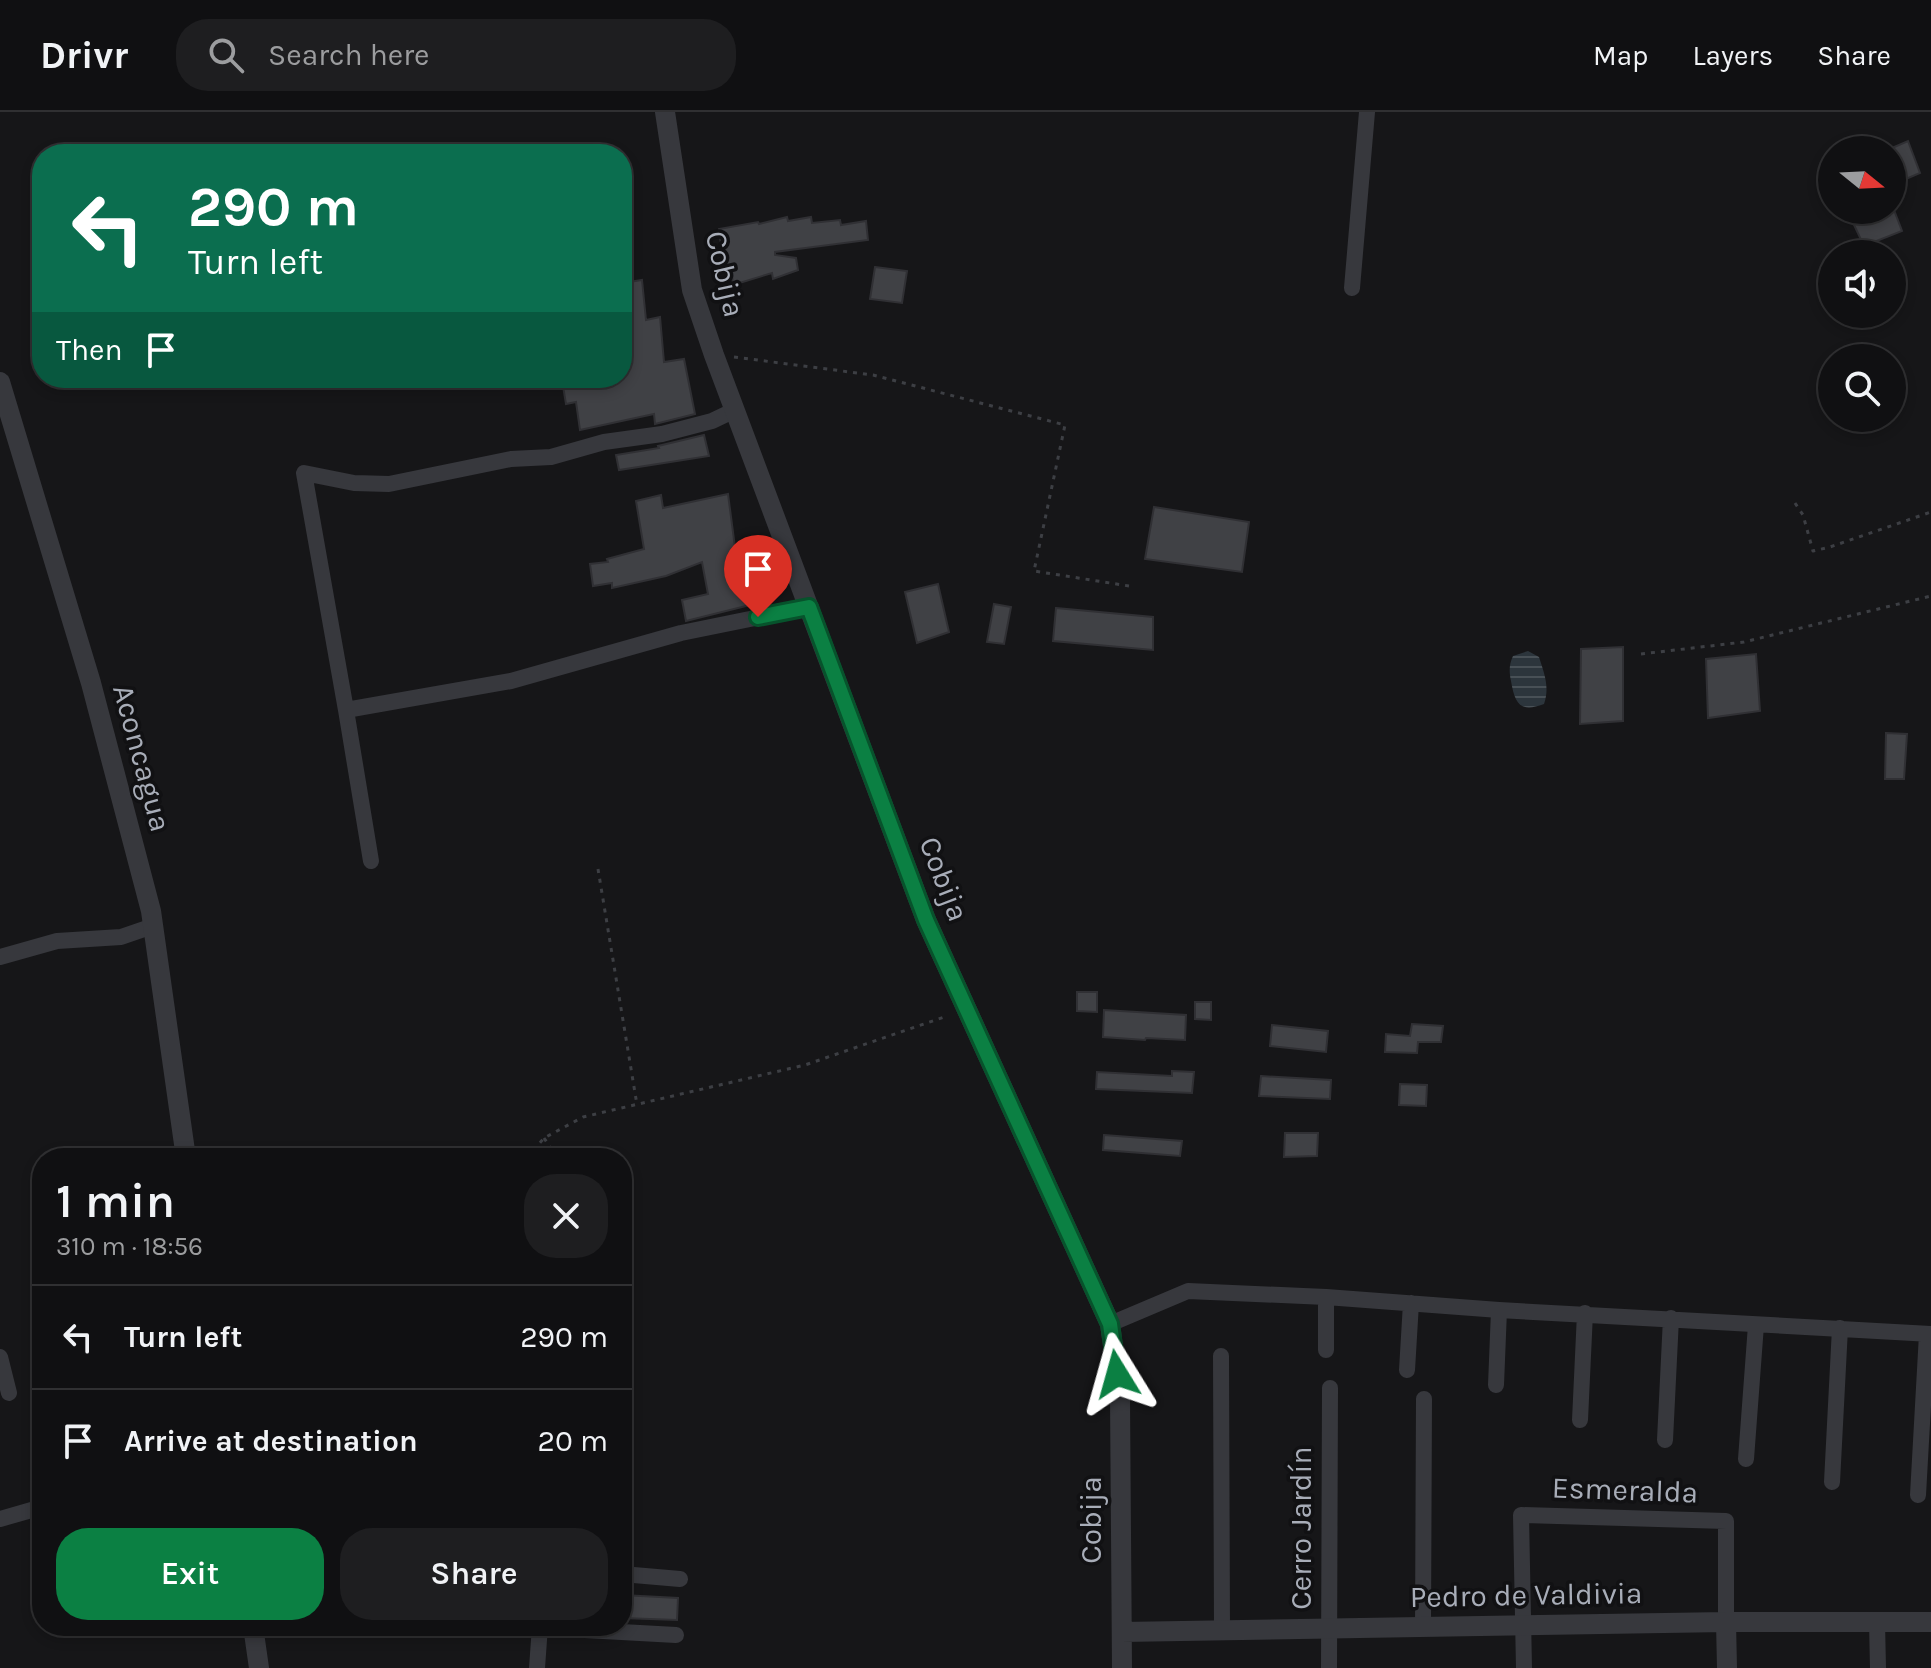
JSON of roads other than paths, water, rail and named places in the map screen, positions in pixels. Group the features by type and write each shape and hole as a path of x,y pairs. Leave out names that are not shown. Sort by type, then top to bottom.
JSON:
{"street":[{"name":"Cobija","path":"665,112 692,290 714,355 926,920 1110,1324 1120,1398 1122,1668"},
{"path":"1352,288 1367,112"},
{"name":"Aconcagua","path":"0,382 91,683 151,911 185,1148"},
{"path":"371,861 304,473 354,483 389,484 511,459 551,457 604,442 662,434 712,421 735,410"},
{"path":"346,710 511,681 681,633 809,607"},
{"path":"0,957 57,941 121,937 153,926"},
{"path":"1110,1324 1188,1291 1929,1334 1918,1495"},
{"path":"1326,1297 1326,1350"},
{"path":"1407,1370 1411,1303"},
{"path":"1496,1385 1499,1310"},
{"path":"1580,1420 1585,1313"},
{"path":"1665,1440 1671,1318"},
{"path":"1746,1459 1756,1325"},
{"path":"1832,1482 1840,1328"},
{"path":"1221,1356 1222,1631"},
{"path":"0,1357 9,1393"},
{"name":"Cerro Jardín","path":"1329,1668 1330,1388"},
{"path":"1423,1628 1424,1399"},
{"path":"0,1519 32,1510"},
{"name":"Esmeralda","path":"1523,1625 1521,1515 1726,1521 1726,1622"},
{"path":"632,1575 680,1579"},
{"path":"1726,1622 1727,1668"},
{"name":"Pedro de Valdivia","path":"1122,1632 1726,1622 1931,1622"},
{"path":"1877,1622 1878,1668"},
{"path":"1523,1625 1524,1668"},
{"path":"632,1632 676,1635"},
{"path":"254,1636 259,1668"},
{"path":"537,1668 539,1636"}]}
